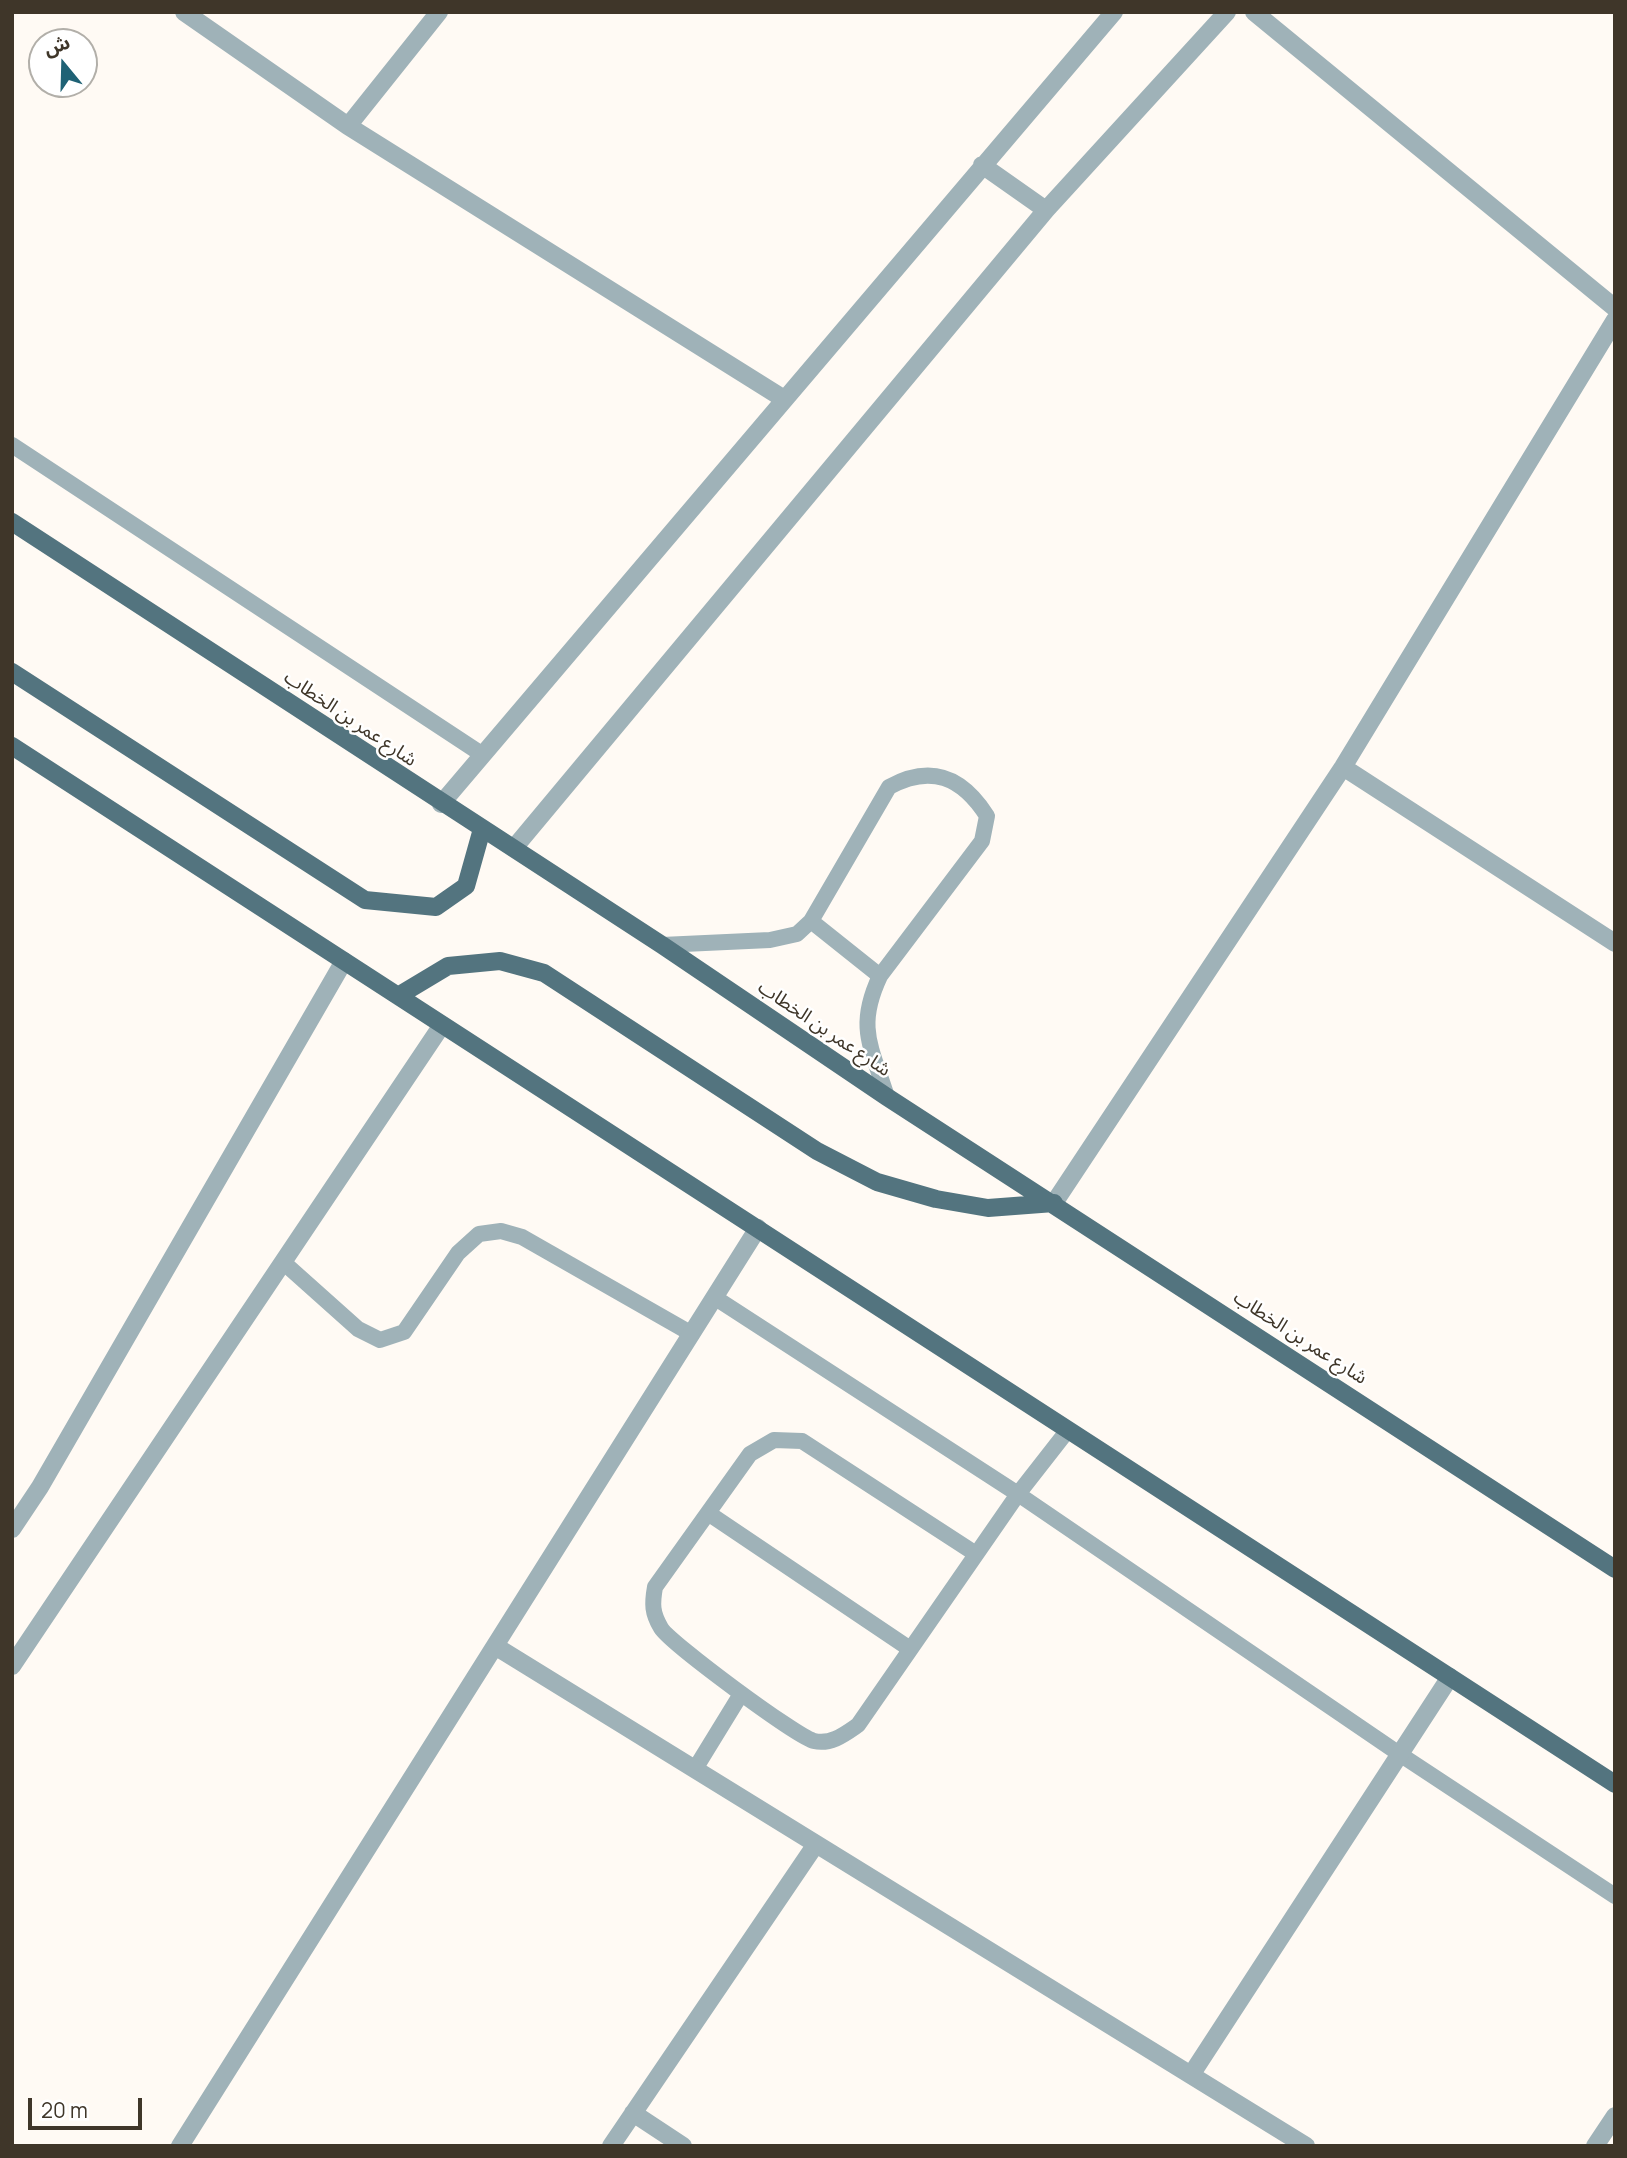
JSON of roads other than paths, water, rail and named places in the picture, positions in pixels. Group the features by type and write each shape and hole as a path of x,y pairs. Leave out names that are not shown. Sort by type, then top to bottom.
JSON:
{"main road":[{"name":"شارع عمر بن الخطاب","path":"12,522 441,804 514,848 662,945 887,1097 1615,1569"},
{"path":"12,672 365,900 436,907 466,886 482,829"},
{"path":"13,748 1615,1784"},
{"path":"398,996 448,966 500,961 544,973 817,1151 877,1182 936,1199 988,1208 1054,1203"}],"street":[{"path":"184,12 348,126 784,399"},
{"path":"348,126 439,12"},
{"path":"441,804 1114,12"},
{"path":"514,848 1046,210 1227,12"},
{"path":"1254,12 1615,308"},
{"path":"982,165 1046,210"},
{"path":"1054,1203 1343,767 1615,320"},
{"path":"1343,767 1615,943"},
{"path":"12,1529 47,1475 344,961"},
{"path":"12,1666 442,1025"},
{"path":"180,2146 758,1228"},
{"path":"495,1646 1306,2146"},
{"path":"1191,2076 1398,1754 1450,1678"},
{"path":"611,2146 816,1844"},
{"path":"633,2113 684,2146"},
{"path":"1595,2146 1615,2116"}],"lane":[{"path":"12,445 482,755"},
{"path":"662,945 770,940 797,934 811,921 889,787 907,777 930,773 972,793 987,816 982,841 880,976 868,1001 865,1026 887,1097"},
{"path":"811,921 880,976"},
{"path":"283,1262 358,1329 380,1340 404,1332 458,1253 479,1234 501,1231 522,1237 692,1334"},
{"path":"714,1297 1018,1494 1398,1754 1615,1896"},
{"path":"976,1554 802,1441 774,1440 750,1454 655,1587 651,1606 663,1631 741,1694 814,1741 837,1740 858,1724 1018,1494 1068,1430"},
{"path":"708,1513 910,1649"},
{"path":"695,1769 741,1694"}]}
